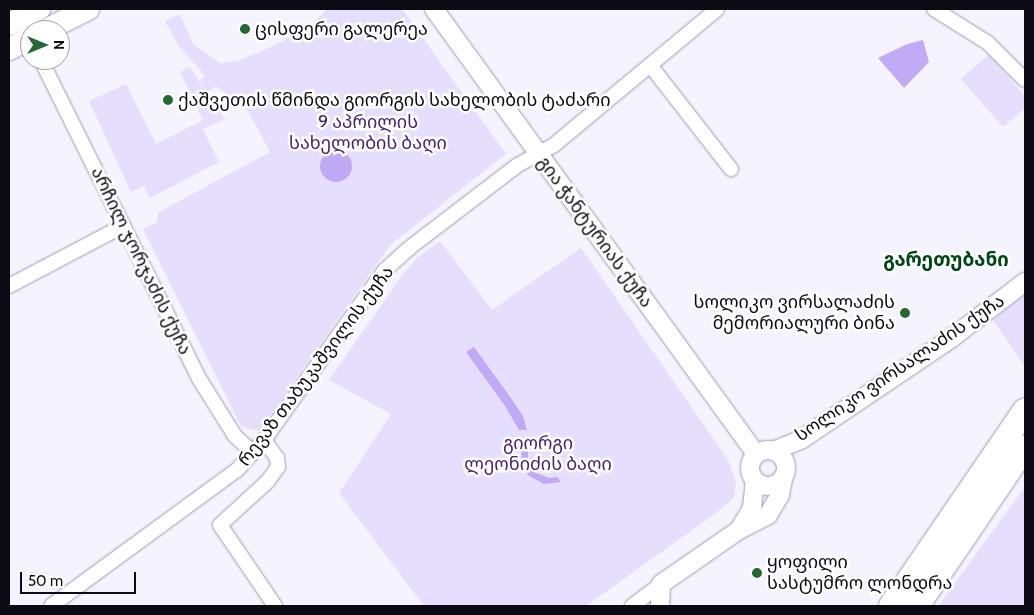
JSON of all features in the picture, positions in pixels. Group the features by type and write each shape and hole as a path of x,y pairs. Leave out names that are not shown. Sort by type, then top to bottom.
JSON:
{"highway":[{"path":"891,606 1025,410"},
{"path":"917,606 1025,447"}],"main road":[{"path":"9,24 39,9"},
{"path":"66,20 88,9"}],"street":[{"name":"გია ჭანტურიას ქუჩა","path":"434,9 539,154 765,452"},
{"name":"რევაზ თაბუკაშვილის ქუჩა","path":"51,606 237,470 264,440 385,270 518,165 554,145 717,9"},
{"path":"934,9 988,43 1025,80"},
{"path":"650,66 731,169"},
{"name":"არჩილ ჯორჯაძის ქუჩა","path":"46,70 122,226 216,408 235,436 253,453"},
{"path":"9,286 122,226"},
{"name":"სოლიკო ვირსალაძის ქუჩა","path":"765,452 802,439 953,337 1025,282"},
{"path":"754,481 766,487 778,484 802,439"},
{"path":"264,440 277,458 278,467 268,481 220,525 275,606"},
{"path":"632,606 739,530 768,515 780,495 785,474 783,457 765,452 752,459 750,470 754,481 752,508 739,530"},
{"path":"660,606 661,584"}],"green space":[{"name":"9 აპრილის სახელობის ბაღი","path":"327,9 402,9 506,154 390,245 259,431 241,426 143,229 156,223 159,212 270,152 248,111 216,86 207,92 200,80 205,76 178,45 165,21 180,14 193,44 220,63 237,61 271,47 310,27"},
{"path":"989,54 1025,96 1025,108 1003,127 961,79"},
{"path":"190,67 225,119 203,129 219,162 150,198 144,186 131,192 89,101 126,84 156,144 203,120 180,72"},
{"name":"გიორგი ლეონიძის ბაღი","path":"440,241 492,310 581,248 728,460 736,483 734,497 716,513 586,606 424,606 339,493 391,414 329,380 403,274 417,258"},
{"path":"1025,293 1025,367 993,320"},
{"path":"1025,487 1025,606 938,606"}],"shaded area":[{"path":"923,40 929,62 904,88 878,58 907,44"},
{"path":"336,150 348,154 352,166 348,178 336,182 324,178 320,166 324,154"},
{"path":"474,347 523,416 527,430 519,430 505,406 466,352"},
{"path":"521,445 528,445 528,460 536,473 549,478 557,477 561,482 544,484 529,476 522,466"}],"place":[{"name":"ცისფერი გალერეა","path":"245,29"},
{"name":"ქაშვეთის წმინდა გიორგის სახელობის ტაძარი","path":"168,100"},
{"name":"სოლიკო ვირსალაძის მემორიალური ბინა","path":"905,313"},
{"name":"ყოფილი სასტუმრო ლონდრა","path":"757,573"}],"district":[{"name":"გარეთუბანი","path":"946,260"}]}
